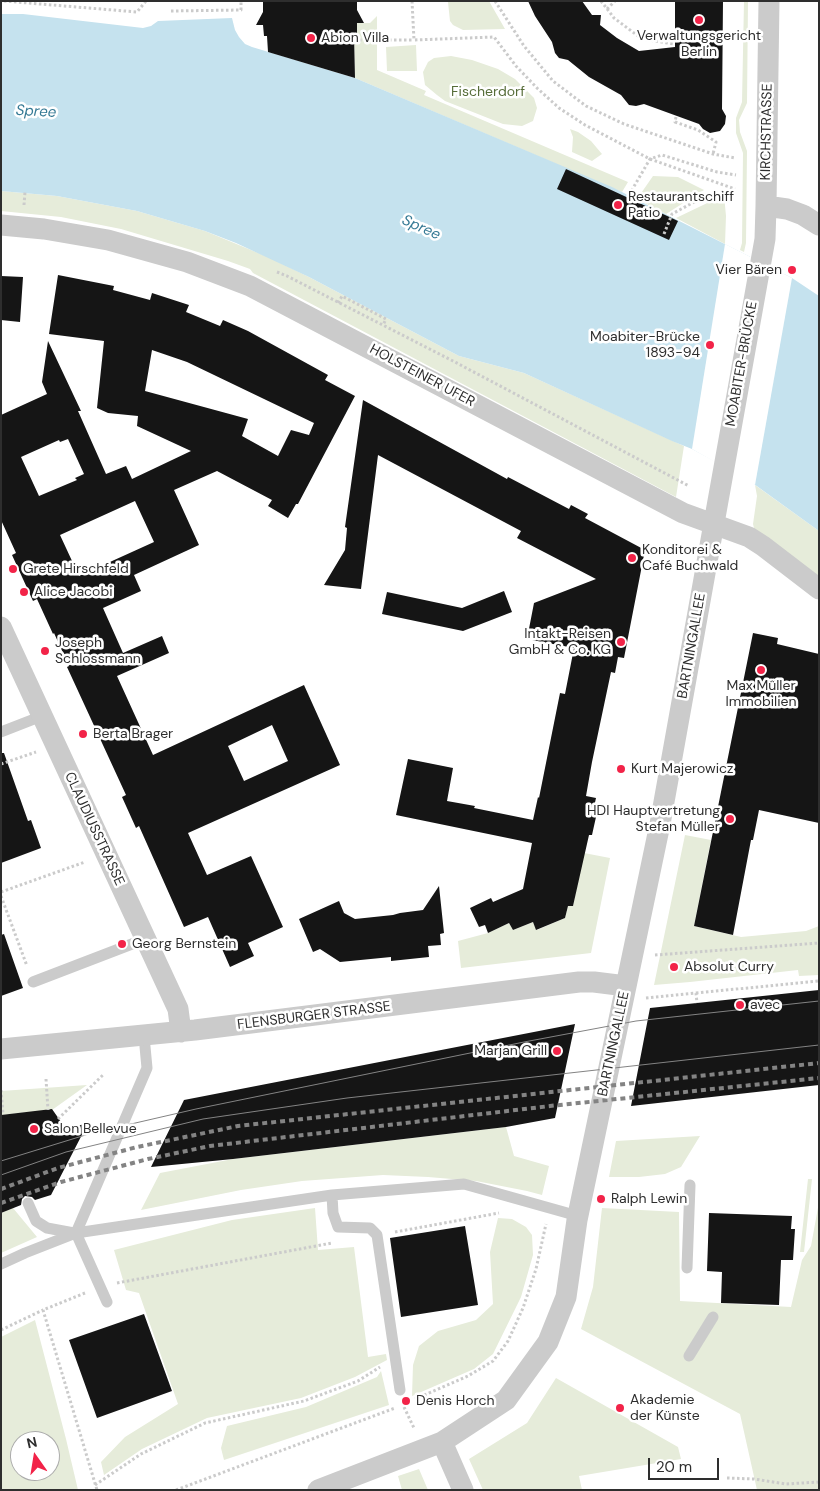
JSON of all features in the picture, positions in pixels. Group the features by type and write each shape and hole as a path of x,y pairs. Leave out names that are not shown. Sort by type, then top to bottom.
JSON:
{"street":[{"name":"KIRCHSTRASSE","path":"760,262 764,239 766,206 769,1"},
{"path":"766,206 787,209 803,215 819,225"},
{"name":"HOLSTEINER UFER","path":"1,225 52,230 108,240 187,262 250,286 683,514 749,537 819,589"},
{"name":"MOABITER-BRÜCKE","path":"724,466 760,262"},
{"name":"BARTNINGALLEE","path":"318,1490 442,1442 506,1400 548,1342 566,1297 578,1216 660,824 724,466"},
{"name":"CLAUDIUSSTRASSE","path":"1,627 178,1009 181,1032"},
{"name":"FLENSBURGER STRASSE","path":"1,1049 181,1032 579,982 626,986"},
{"path":"442,1442 463,1490"}],"lane":[{"path":"1,732 42,716"},
{"path":"33,982 145,939"},
{"path":"107,1302 76,1233 147,1068 144,1036"},
{"path":"1,1264 76,1233 332,1195 464,1184 578,1216"},
{"path":"687,1268 690,1185"},
{"path":"332,1195 333,1213 338,1227 370,1228 377,1235 400,1390"},
{"path":"28,1203 36,1221 47,1228 76,1233"},
{"path":"689,1356 713,1317"}],"path":[{"path":"4,1 137,12 146,1"},
{"path":"171,11 241,10 241,1"},
{"path":"412,1 414,40"},
{"path":"495,1 524,46 553,81 586,106 624,124 713,154 735,158"},
{"path":"601,1 625,28 642,39 674,44"},
{"path":"607,10 616,1"},
{"path":"354,40 494,37 516,66 537,88 560,108 585,125 650,159 735,189 708,195 672,214 664,234"},
{"path":"676,117 675,122 698,130 716,142 713,154"},
{"path":"629,196 650,159 662,155 717,172 736,175"},
{"path":"25,192 25,197"},
{"path":"250,286 257,270 265,268 287,276 689,486"},
{"path":"339,302 342,296 347,298 386,319 383,325"},
{"path":"1,764 55,744"},
{"path":"1,892 106,854"},
{"path":"1,896 33,982"},
{"path":"653,955 819,943"},
{"path":"644,998 819,981"},
{"path":"696,993 696,1003"},
{"path":"58,1119 104,1074"},
{"path":"46,1079 48,1110"},
{"path":"1,1090 3,1114"},
{"path":"377,1235 498,1213"},
{"path":"1,1330 101,1286 339,1242"},
{"path":"43,1310 97,1490"},
{"path":"95,1485 141,1454 205,1423 304,1401 358,1381 395,1359"},
{"path":"400,1390 401,1400 423,1450"},
{"path":"727,1478 754,1478 786,1484 819,1482"}],"green space":[{"path":"489,1 505,29 463,30 453,25 450,21 448,2"},
{"path":"744,1 748,1 747,103 739,120 740,132 747,151 746,243 744,252 740,250 742,243 743,153 736,133 736,118 742,102"},
{"path":"377,16 377,70 426,91 424,95 628,182 622,192 355,78 354,34 357,33 357,23 370,23"},
{"path":"416,45 417,71 387,71 386,47"},
{"name":"Fischerdorf","path":"451,56 472,60 498,69 515,79 534,98 537,108 533,121 522,126 503,124 445,101 437,95 425,85 423,72 428,62 434,58"},
{"path":"570,129 591,141 602,154 592,161 572,152 573,137"},
{"path":"653,176 678,177 704,190 666,214 637,199"},
{"path":"1,191 57,196 137,211 205,231 268,257 309,277 459,356 524,373 684,446 676,497 253,273 250,269 121,229 61,217 1,211"},
{"path":"724,195 726,216 725,244 676,218"},
{"path":"755,485 819,531 819,581 755,532 753,524 757,496"},
{"path":"685,835 711,840 694,926 741,937 806,931 819,926 819,975 799,976 798,970 654,985"},
{"path":"584,853 610,858 591,953 461,968 458,941 488,933 509,923 513,930 533,922 537,930 565,918 568,906 573,906"},
{"path":"87,1085 52,1110 1,1115 1,1091"},
{"path":"506,1127 514,1156 549,1166 542,1195 476,1181 383,1175 302,1181 241,1190 141,1210 160,1173 233,1159"},
{"path":"700,1136 681,1167 665,1174 639,1177 609,1177 616,1141"},
{"path":"808,1179 812,1179 804,1252 800,1252"},
{"path":"819,1202 819,1490 757,1490 740,1414 581,1329 593,1287 602,1208 679,1212 680,1301 791,1307 802,1260 811,1246"},
{"path":"13,1208 37,1237 1,1253 1,1213"},
{"path":"315,1208 318,1250 354,1247 368,1357 386,1354 387,1360 355,1377 301,1398 207,1418 142,1449 104,1475 101,1462 125,1437 178,1404 139,1293 126,1290 114,1250 232,1220"},
{"path":"498,1218 512,1219 526,1227 532,1235 533,1255 521,1297 493,1354 474,1369 412,1396 413,1365 419,1346 438,1331 476,1320 493,1304 490,1252"},
{"path":"35,1320 78,1490 1,1490 1,1337"},
{"path":"381,1371 389,1405 224,1460 221,1448 227,1426 306,1407 377,1377"},
{"path":"556,1378 678,1447 681,1459 579,1476 582,1490 483,1490 469,1459 527,1423"},
{"path":"419,1469 428,1490 402,1490 398,1476"}],"water":[{"name":"Spree","path":"1,14 23,14 143,28 151,26 158,21 232,18 235,30 245,44 355,78 612,187 792,278 819,296 819,531 747,479 692,449 524,373 459,356 309,277 236,243 205,231 137,211 57,196 1,191"}],"pier":[{"path":"725,244 792,278 755,485 692,449"}],"building":[{"name":"Abion Villa","path":"263,1 357,1 357,10 364,23 357,23 357,33 354,34 355,78 268,52 267,36 264,36 263,25 256,25 263,12"},
{"path":"528,1 582,1 592,15 601,15 600,25 639,51 675,47 675,1 723,1 722,109 726,116 725,124 720,131 710,133 699,124 644,104 629,105 621,95 589,77 568,60 559,58"},
{"name":"Restaurantschiff Patio","path":"566,169 678,221 669,240 557,189"},
{"path":"58,275 114,286 113,290 150,300 152,293 189,305 186,312 220,326 223,320 248,331 328,375 325,380 355,396 298,504 296,504 288,518 268,506 272,500 217,471 174,490 199,545 134,575 141,591 103,608 123,653 162,636 169,653 117,676 153,755 304,685 340,765 188,833 207,875 251,856 283,927 248,943 254,956 230,967 208,917 184,927 139,826 136,828 122,797 126,795 67,667 69,666 54,633 37,599 33,601 12,555 16,553 1,520 1,415 47,394 42,382 48,341 81,411 78,411 106,474 126,466 132,479 191,451 137,426 138,416 108,413 97,408 104,341 49,334","holes":["152,350 187,362 314,423 309,435 291,430 278,456 242,436 248,419 145,391","68,439 84,474 75,478 77,480 39,496 21,457 59,440 60,442","135,501 154,542 79,576 60,535","272,725 288,761 244,781 228,746"]},
{"path":"1,276 23,277 20,322 1,320"},
{"path":"363,400 507,479 508,477 569,509 571,505 588,514 585,518 645,550 624,658 618,657 615,673 611,672 592,762 586,796 596,798 592,816 596,817 592,835 589,835 573,906 568,906 565,918 536,930 533,922 513,930 509,923 488,933 485,925 479,927 470,908 491,898 493,902 523,889 532,843 396,815 408,759 453,768 447,801 533,820 560,693 565,694 574,648 527,639 534,603 596,579 517,538 521,531 378,455 361,589 324,585 345,550 347,528 345,527"},
{"path":"504,591 512,612 463,631 382,614 387,592 462,608"},
{"path":"753,633 778,638 777,644 819,654 819,823 759,810 753,840 751,840 733,935 694,926"},
{"path":"1,753 4,753 28,821 31,820 41,848 1,863"},
{"path":"439,886 444,933 440,934 441,945 428,946 429,957 391,961 391,957 340,962 320,949 313,952 299,919 339,901 344,913 355,919 423,910"},
{"path":"4,934 23,988 1,996 1,935"},
{"path":"819,990 819,1085 631,1106 650,1008"},
{"path":"575,1024 555,1118 506,1127 151,1167 184,1100"},
{"path":"52,1109 66,1129 88,1123 51,1195 35,1200 32,1197 25,1196 22,1199 21,1205 1,1213 1,1115"},
{"path":"709,1213 792,1216 791,1229 795,1229 793,1260 781,1260 779,1305 721,1303 722,1272 707,1271"},
{"path":"465,1226 478,1305 401,1317 390,1238"},
{"path":"144,1314 172,1391 97,1418 69,1340"}],"tram line":[{"path":"1,1161 92,1133 196,1109 524,1042 636,1021 819,1001"},
{"path":"1,1175 66,1152 203,1119 347,1098 819,1045"}],"railway":[{"path":"1,1189 58,1168 137,1147 238,1126 819,1063"},
{"path":"1,1203 61,1182 148,1159 210,1146 550,1106 819,1078"}],"place":[{"name":"Verwaltungsgericht Berlin","path":"699,20"},
{"name":"Abion Villa","path":"311,38"},
{"name":"Restaurantschiff Patio","path":"618,205"},
{"name":"Vier Bären","path":"792,270"},
{"name":"Moabiter-Brücke 1893-94","path":"710,345"},
{"name":"Konditorei & Café Buchwald","path":"632,558"},
{"name":"Grete Hirschfeld","path":"13,569"},
{"name":"Alice Jacobi","path":"24,592"},
{"name":"Intakt-Reisen GmbH & Co. KG","path":"621,642"},
{"name":"Joseph Schlossmann","path":"45,651"},
{"name":"Max Müller Immobilien","path":"761,670"},
{"name":"Berta Brager","path":"83,734"},
{"name":"Kurt Majerowicz","path":"621,769"},
{"name":"HDI Hauptvertretung Stefan Müller","path":"730,819"},
{"name":"Georg Bernstein","path":"122,944"},
{"name":"Absolut Curry","path":"674,967"},
{"name":"avec","path":"740,1005"},
{"name":"Marjan Grill","path":"557,1051"},
{"name":"Salon Bellevue","path":"34,1129"},
{"name":"Ralph Lewin","path":"601,1199"},
{"name":"Denis Horch","path":"406,1401"},
{"name":"Akademie der Künste","path":"620,1408"}]}
